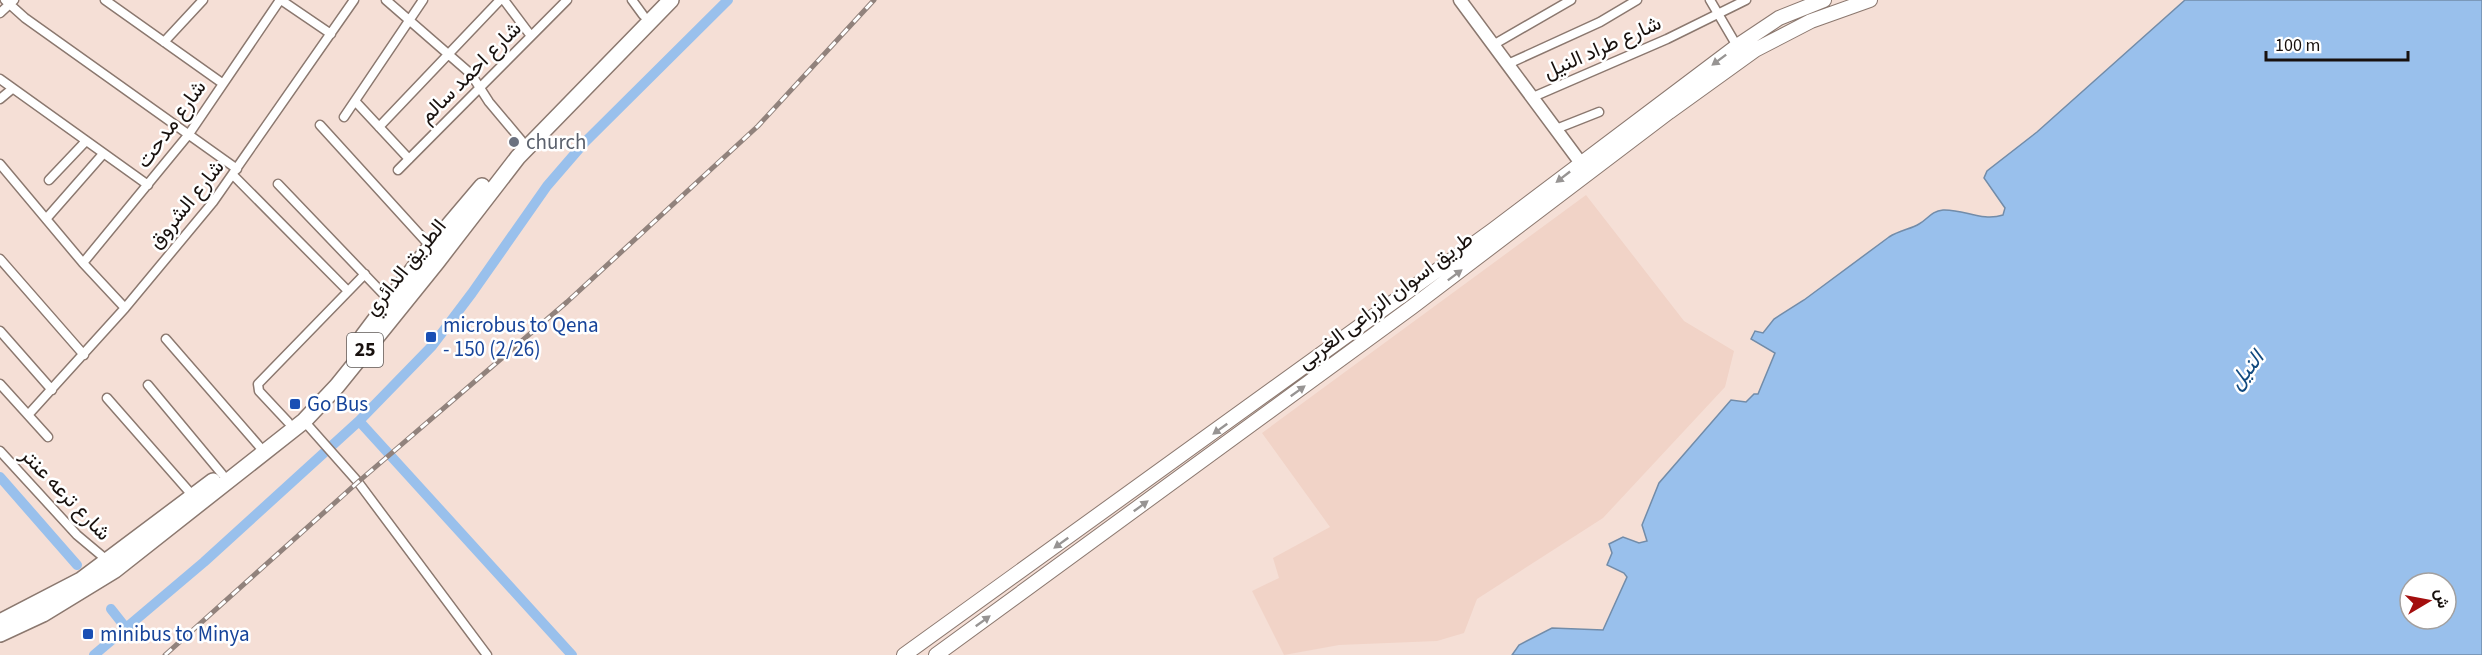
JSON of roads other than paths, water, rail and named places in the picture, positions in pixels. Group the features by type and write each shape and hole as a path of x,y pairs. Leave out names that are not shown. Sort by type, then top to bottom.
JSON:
{"highway":[{"name":"الطريق الدائري","path":"0,634 51,610 115,570 304,421 337,386 437,247 521,140 657,0"},
{"name":"الطريق الدائري","path":"437,247 526,148 671,0"},
{"name":"الطريق الدائري","path":"0,622 60,593 108,561 288,422 326,384 390,301 423,268"}],"main road":[{"name":"طريق اسوان الزراعى الغربى","path":"936,655 1412,308 1737,46 1779,18 1824,0"},
{"name":"طريق اسوان الزراعى الغربى","path":"904,655 942,630 1402,295 1679,105 1755,50 1786,32 1870,0"},
{"path":"1779,18 1786,32"},
{"path":"1402,295 1412,308"},
{"path":"942,630 953,644"}],"street":[{"path":"164,42 203,0"},
{"path":"280,0 331,34"},
{"name":"شارع مدحت","path":"83,263 189,134 280,0"},
{"name":"شارع الشروق","path":"28,415 125,308 235,172 354,0"},
{"path":"386,0 410,18 475,78 480,88 521,140"},
{"path":"344,117 423,0"},
{"path":"379,127 502,0 531,36"},
{"name":"شارع احمد سالم","path":"398,170 567,0"},
{"path":"632,0 643,15"},
{"path":"1460,0 1585,168"},
{"path":"1493,45 1571,0"},
{"path":"1508,64 1600,22 1637,0"},
{"path":"1710,0 1737,46"},
{"name":"شارع طراد النيل","path":"1533,97 1667,39 1744,0"},
{"path":"0,13 9,1 25,18 189,134 235,172 348,291"},
{"path":"110,1 222,83"},
{"path":"0,79 148,185"},
{"path":"0,99 12,89"},
{"path":"355,101 409,159"},
{"path":"1556,129 1599,111"},
{"path":"320,125 437,247"},
{"path":"49,180 86,141"},
{"path":"46,219 103,153"},
{"path":"0,164 83,263 125,308"},
{"path":"278,184 390,301"},
{"path":"0,259 84,354"},
{"path":"288,422 259,391 258,384 365,274"},
{"path":"0,331 52,390"},
{"path":"166,339 259,446"},
{"path":"0,384 48,437"},
{"path":"148,385 222,474"},
{"path":"107,398 193,496"},
{"path":"304,421 345,468 487,655"},
{"name":"شارع ترعه عنتر","path":"0,451 77,535 108,561"}],"water":[{"name":"النيل","path":"2185,0 2482,0 2482,655 1512,655 1519,645 1552,628 1603,630 1627,577 1624,573 1607,565 1612,553 1609,544 1623,537 1639,543 1647,541 1642,525 1659,483 1731,400 1746,402 1754,394 1758,394 1775,353 1751,339 1755,331 1763,333 1774,319 1804,300 1889,237 1916,226 1935,212 1951,210 1988,217 2003,215 2005,208 1984,178 1987,171 2037,132"}],"waterway":[{"path":"94,655 204,562 359,421 432,346 547,186 585,142 728,0"},
{"path":"359,421 572,655"},
{"path":"0,477 77,565"},
{"path":"111,609 126,628"}],"railway":[{"path":"165,655 358,482 567,302 758,126 874,0"}],"place":[{"name":"church","path":"514,142"},
{"name":"microbus to Qena - 150 (2/26)","path":"431,337"},
{"name":"Go Bus","path":"295,404"},
{"name":"minibus to Minya","path":"88,634"}]}
